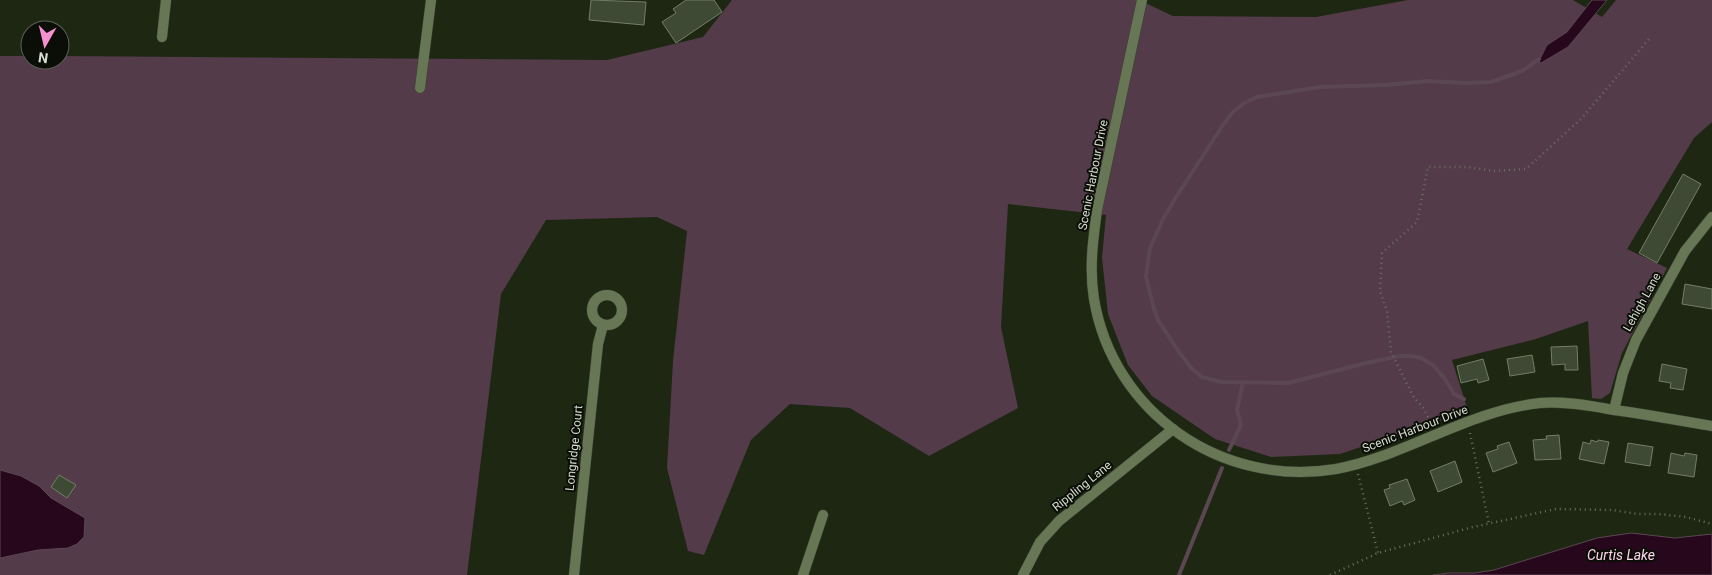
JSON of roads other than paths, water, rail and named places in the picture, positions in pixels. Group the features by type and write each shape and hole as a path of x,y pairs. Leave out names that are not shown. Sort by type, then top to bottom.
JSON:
{"street":[{"path":"162,37 166,0"},
{"path":"420,88 431,0"},
{"name":"Scenic Harbour Drive","path":"1142,0 1097,210 1093,243 1092,277 1099,321 1116,363 1141,400 1187,440 1218,456 1256,468 1271,471 1303,472 1356,464 1385,455 1498,411 1541,403 1583,405 1712,426"},
{"name":"Lehigh Lane","path":"1614,410 1623,372 1636,340 1685,251 1712,217"},
{"name":"Longridge Court","path":"574,575 598,344 603,325"},
{"name":"Rippling Lane","path":"1023,575 1040,542 1058,521 1173,429"},
{"path":"803,575 823,515"}],"water":[{"path":"1592,0 1607,0 1568,47 1541,63 1539,61 1547,45 1567,32"},
{"path":"0,470 21,476 39,486 51,498 85,518 84,537 77,544 68,548 38,550 0,558"},
{"name":"Curtis Lake","path":"1631,533 1675,538 1712,534 1712,575 1433,575 1494,570 1597,538"}],"waterway":[{"path":"1464,399 1454,394 1445,379 1433,365 1421,358 1412,356 1400,356 1366,363 1288,383 1221,382 1202,377 1192,369 1158,320 1146,277 1150,248 1163,219 1178,194 1223,125 1233,112 1244,103 1257,97 1320,87 1385,85 1428,81 1491,82 1522,71 1539,59"},
{"path":"1229,450 1241,425 1237,410 1243,382"},
{"path":"1179,575 1222,468"}]}
